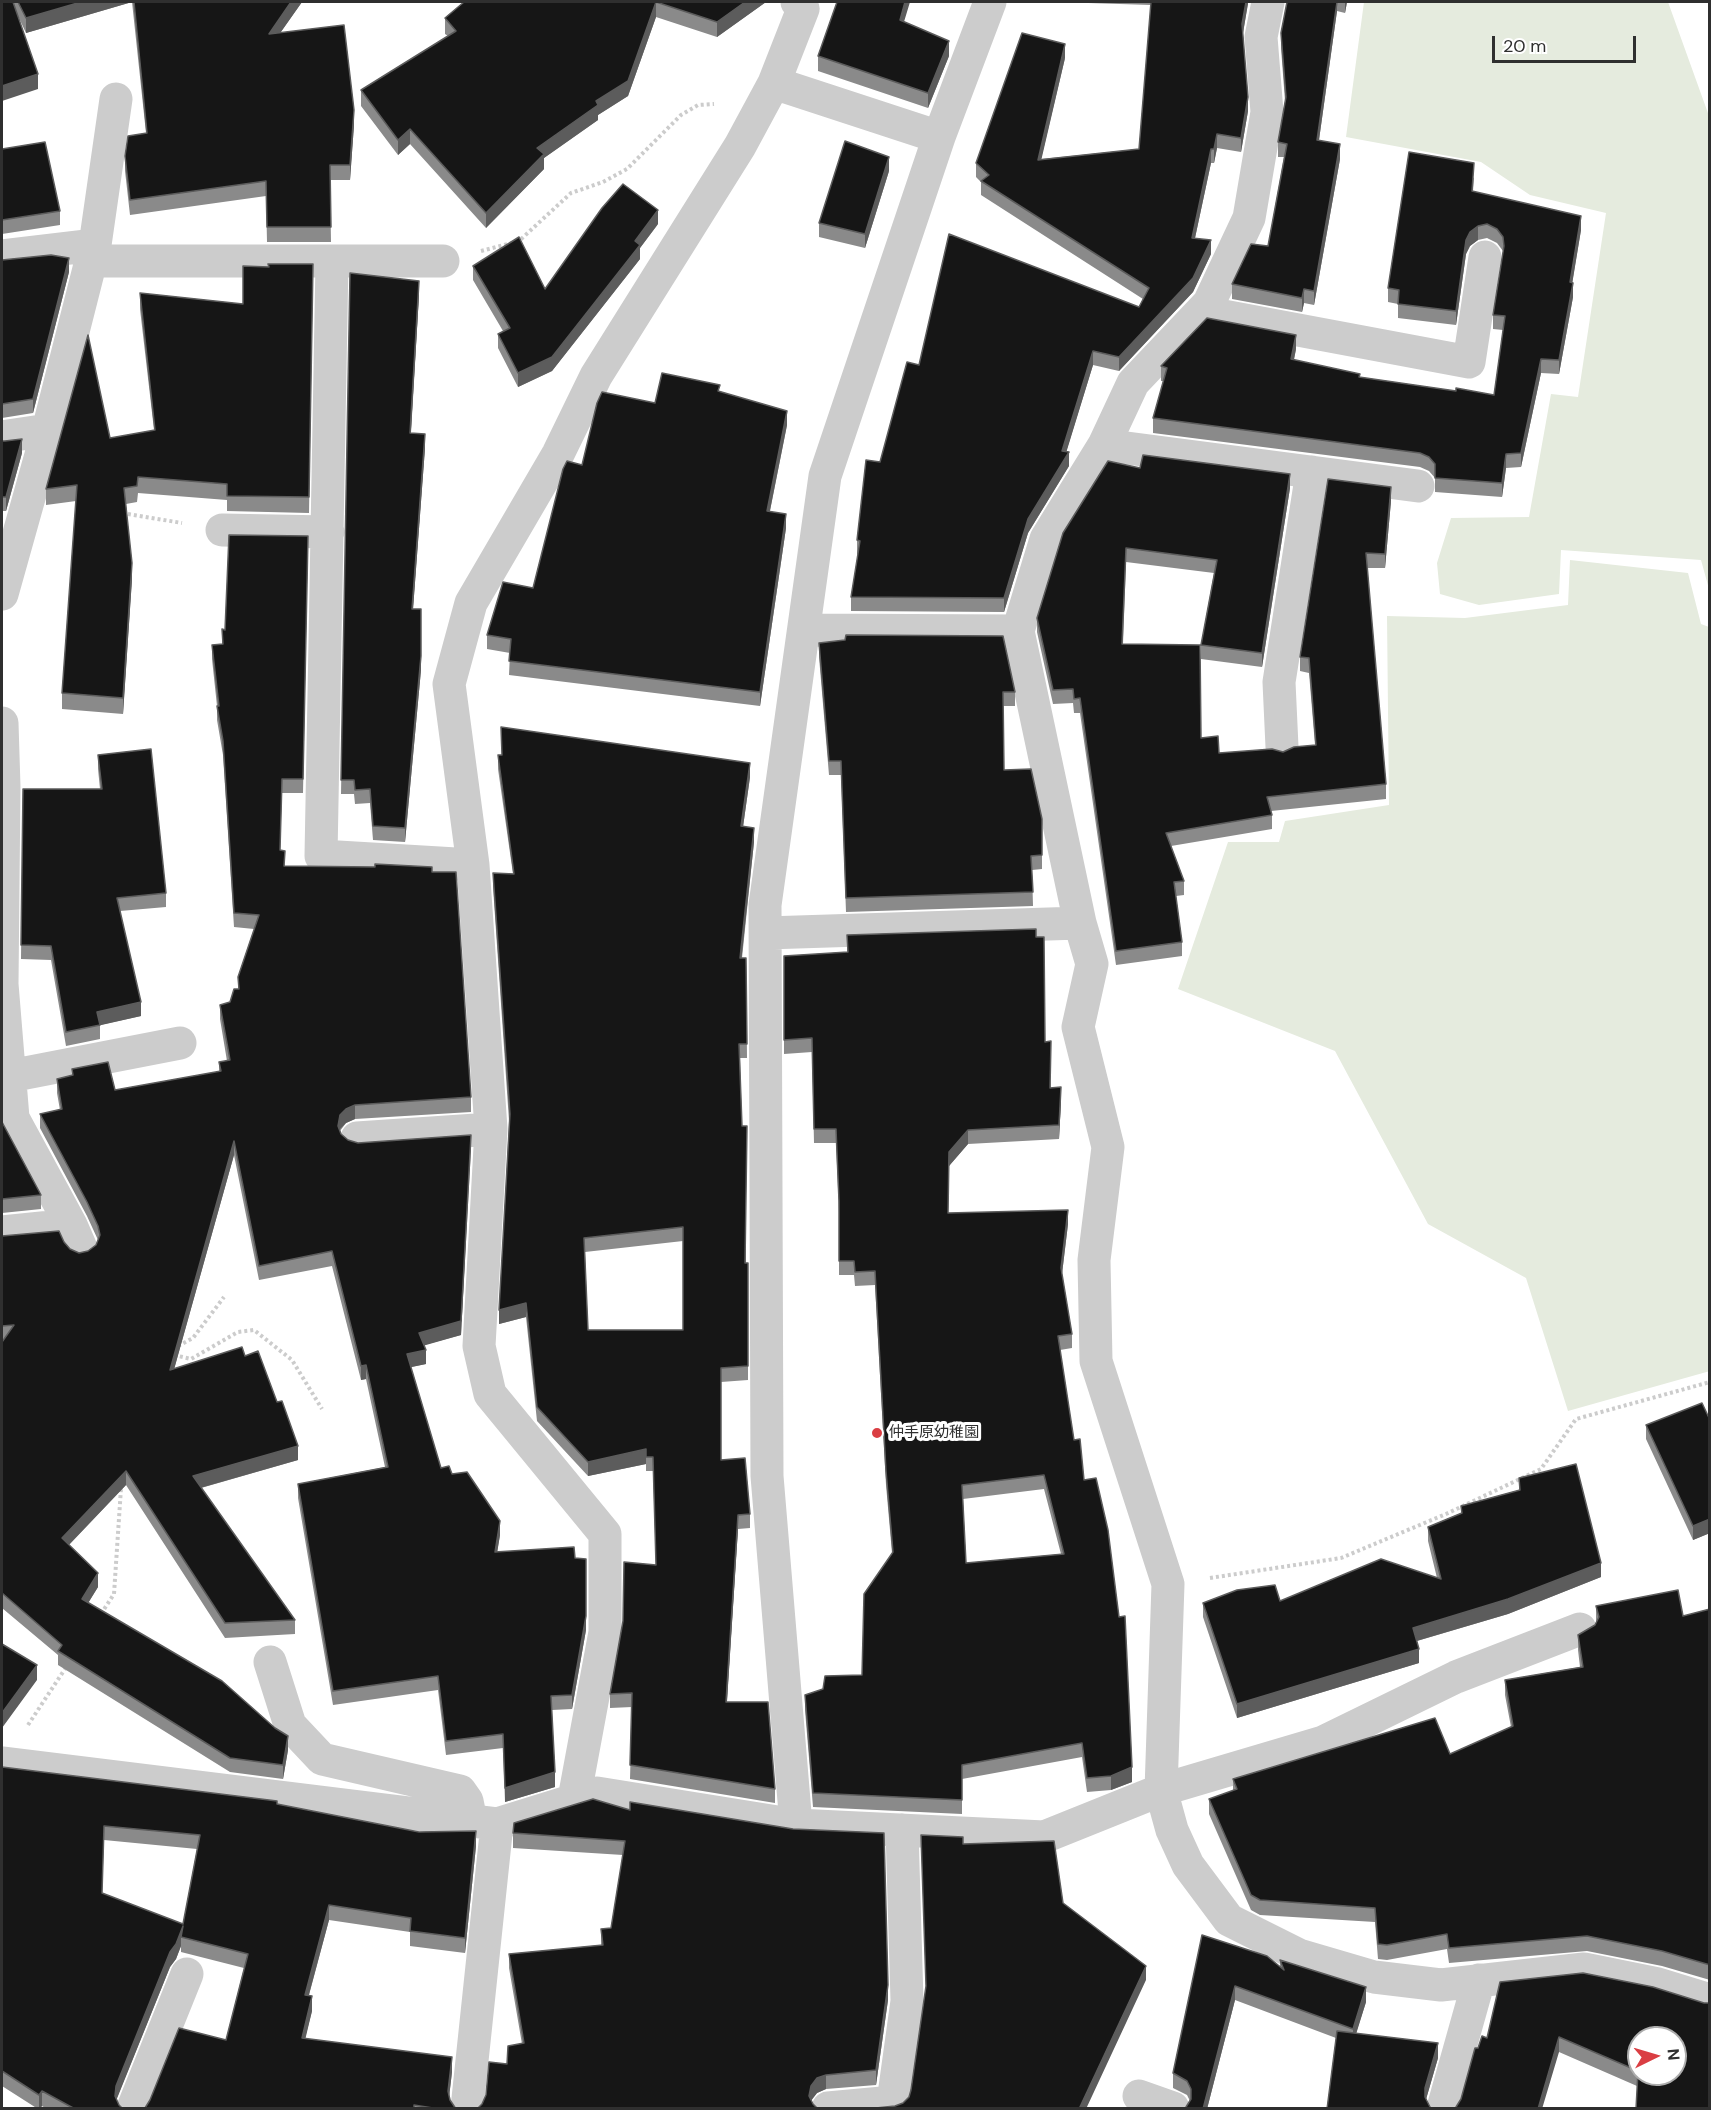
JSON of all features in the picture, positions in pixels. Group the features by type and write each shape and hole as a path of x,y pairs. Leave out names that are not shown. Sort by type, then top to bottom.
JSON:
{"street":[{"path":"574,1798 605,1632 605,1534 490,1394 479,1346 491,1129 472,865 449,684 471,603 558,454 596,376 740,146 774,83 803,9 797,2"},
{"path":"796,1825 767,1476 765,905 825,476 939,137 990,2"},
{"path":"1268,2 1261,37 1267,112 1249,218 1209,303 1133,383 1104,445 1046,539 1018,631 1080,923 1092,964 1078,1027 1108,1147 1094,1260 1096,1361 1168,1584 1161,1790 1172,1830 1188,1865 1229,1920 1299,1955 1374,1977 1441,1985 1584,1969 1658,1984 1710,2000"},
{"path":"774,83 939,137"},
{"path":"2,594 48,430 93,253 116,99"},
{"path":"2,256 93,253 332,262 443,261"},
{"path":"1202,312 1469,362 1485,257"},
{"path":"332,262 321,856 472,865"},
{"path":"2,437 48,430"},
{"path":"1104,445 1418,486"},
{"path":"1282,747 1279,682 1312,472"},
{"path":"222,530 328,532"},
{"path":"804,630 1018,631"},
{"path":"2,723 2,984 10,1076 7,1110 14,1118 76,1236 2,1232"},
{"path":"765,933 1080,923"},
{"path":"10,1076 180,1043"},
{"path":"357,1138 491,1129"},
{"path":"5,1758 484,1822 597,1793 796,1825 1044,1837 1161,1790 1323,1742 1456,1677 1580,1629"},
{"path":"270,1662 290,1725 322,1759 460,1791 484,1822 467,2109"},
{"path":"828,2109 893,2102 907,2001 902,1830"},
{"path":"133,2109 188,1974"},
{"path":"1443,2109 1479,1980"},
{"path":"1139,2096 1173,2109"}],"path":[{"path":"519,241 571,193 603,182 627,169 681,115 698,105"},
{"path":"115,512 222,530"},
{"path":"174,1348 193,1338 224,1297"},
{"path":"164,1353 191,1359 238,1332 254,1330 292,1360 322,1409"},
{"path":"1168,1584 1341,1558 1446,1514 1541,1469 1576,1419 1710,1382"},
{"path":"95,1623 114,1594 122,1479"},
{"path":"5,1758 69,1662"}],"shaded area":[{"path":"1364,2 1668,2 1709,116 1709,589 1701,560 1561,550 1559,594 1479,605 1440,594 1437,563 1451,518 1529,517 1551,394 1578,397 1606,213 1530,195 1481,162 1346,137"},
{"path":"1570,560 1688,573 1701,624 1709,627 1710,1371 1568,1411 1526,1278 1428,1224 1335,1051 1178,989 1228,842 1279,842 1285,821 1389,805 1387,616 1465,618 1568,605"}],"building":[{"path":"2,2 13,2 38,74 2,86"},
{"path":"18,2 81,2 26,18"},
{"path":"134,2 291,2 269,34 344,25 354,110 350,165 330,165 331,227 267,227 266,181 130,200 125,156 128,136 147,133"},
{"path":"464,2 656,2 628,81 596,101 598,105 537,148 544,154 486,213 410,129 398,140 361,90 456,31 445,18"},
{"path":"656,2 745,2 717,22"},
{"path":"837,2 905,2 900,20 949,41 928,93 818,56"},
{"path":"1151,2 1246,2 1242,24 1248,97 1241,138 1217,134 1214,149 1211,149 1192,238 1211,240 1193,278 1119,357 1093,351 1062,451 1069,452 1028,519 1004,598 851,597 860,541 857,540 866,460 880,462 907,362 919,365 949,234 1139,307 1149,288 981,181 989,175 976,163 1022,33 1065,44 1038,160 1139,149"},
{"path":"1287,2 1337,2 1317,140 1340,144 1314,291 1304,289 1302,298 1232,284 1251,244 1268,246 1287,144 1278,142 1286,97 1281,33"},
{"path":"845,141 889,157 865,234 819,223"},
{"path":"45,142 60,211 2,220 2,149"},
{"path":"1409,152 1474,163 1472,191 1581,216 1570,282 1573,283 1559,360 1541,359 1521,453 1506,454 1502,483 1435,478 1435,464 1429,457 1420,453 1153,418 1167,368 1161,366 1207,318 1296,335 1291,359 1360,374 1359,377 1456,391 1456,388 1494,395 1505,316 1493,315 1504,246 1503,237 1497,229 1487,224 1478,226 1470,232 1466,240 1456,311 1398,304 1399,290 1388,288"},
{"path":"623,184 658,210 635,241 640,245 552,357 518,373 498,334 510,328 473,266 519,237 545,289 602,208"},
{"path":"51,255 69,258 33,399 2,404 2,260"},
{"path":"268,264 313,264 309,497 227,496 227,484 138,477 137,486 124,488 132,563 123,698 62,693 77,485 46,489 88,335 110,438 155,430 140,293 243,304 243,266 269,267"},
{"path":"350,273 419,281 410,433 425,434 412,609 421,609 421,656 405,828 373,826 370,789 355,790 354,780 341,780"},
{"path":"662,373 720,385 718,391 787,411 767,511 786,514 760,692 509,661 511,639 487,635 503,582 533,588 563,469 567,461 582,465 597,403 602,392 655,403"},
{"path":"22,439 6,497 2,497 2,441"},
{"path":"1143,455 1290,474 1262,653 1201,645 1217,560 1126,548 1122,644 1200,645 1201,738 1218,736 1219,753 1272,749 1283,752 1294,747 1316,745 1309,658 1300,657 1328,479 1391,487 1385,554 1366,553 1386,784 1267,797 1272,815 1166,833 1184,881 1174,882 1182,942 1116,951 1080,698 1074,699 1073,689 1053,690 1037,618 1063,533 1108,461 1140,468"},
{"path":"229,535 308,536 303,779 282,779 280,850 285,851 284,866 375,867 375,864 432,867 432,872 456,872 471,1097 355,1105 340,1115 338,1126 341,1134 348,1140 358,1143 471,1135 461,1321 419,1333 426,1350 407,1354 441,1468 449,1466 452,1474 467,1472 500,1521 495,1552 574,1547 575,1558 586,1559 586,1616 572,1695 551,1696 555,1772 505,1788 503,1734 446,1741 438,1676 333,1691 298,1484 388,1467 366,1365 361,1366 332,1251 259,1266 234,1141 170,1370 242,1347 245,1356 258,1351 277,1402 282,1401 298,1446 193,1476 295,1620 225,1623 126,1471 62,1538 98,1573 82,1599 222,1681 275,1728 288,1736 283,1765 230,1758 58,1651 62,1645 2,1593 2,1342 14,1325 2,1326 2,1236 59,1231 70,1249 79,1253 88,1251 96,1245 100,1235 87,1202 40,1114 62,1109 57,1079 73,1075 72,1069 108,1062 115,1090 221,1071 219,1062 230,1060 220,1005 230,1002 234,989 239,989 238,977 259,915 234,913 223,741 217,706 219,706 212,645 223,644 222,629 225,630"},
{"path":"846,635 1003,636 1015,692 1003,692 1004,770 1031,769 1042,819 1042,855 1031,856 1033,892 846,898 841,761 829,761 819,643 845,640"},
{"path":"501,727 750,763 741,826 754,828 740,958 746,958 747,1044 739,1044 742,1126 747,1126 745,1263 748,1263 748,1366 721,1368 721,1460 745,1458 750,1514 738,1515 726,1702 768,1702 775,1789 630,1765 632,1693 610,1694 623,1621 624,1562 656,1565 653,1457 646,1457 646,1449 588,1462 537,1407 526,1303 499,1310 510,1114 493,873 514,874 498,755 502,755","holes":["683,1227 683,1330 588,1330 584,1238"]},
{"path":"151,749 166,893 117,898 141,1002 97,1012 100,1025 66,1032 51,946 21,945 23,789 102,789 98,755"},
{"path":"1036,929 1036,937 1044,937 1045,1042 1051,1041 1050,1088 1061,1087 1059,1125 968,1130 949,1152 948,1213 1068,1210 1061,1268 1072,1334 1058,1336 1074,1440 1080,1439 1084,1480 1096,1478 1108,1530 1119,1617 1125,1616 1132,1767 1111,1776 1087,1778 1082,1743 962,1765 962,1800 813,1793 805,1695 823,1689 825,1676 862,1675 864,1594 893,1552 886,1471 875,1271 855,1272 854,1261 839,1261 836,1129 814,1129 812,1038 784,1040 784,956 848,952 847,935","holes":["1044,1475 1064,1554 966,1563 962,1485"]},
{"path":"2,1122 41,1195 2,1199"},
{"path":"1702,1403 1710,1420 1710,1519 1693,1526 1646,1425"},
{"path":"1576,1464 1601,1563 1508,1599 1413,1628 1419,1649 1237,1704 1203,1603 1237,1590 1275,1585 1280,1601 1381,1559 1441,1579 1428,1527 1462,1513 1461,1506 1520,1490 1519,1478"},
{"path":"1678,1590 1683,1616 1710,1609 1710,1965 1662,1951 1587,1936 1449,1948 1447,1934 1387,1945 1378,1944 1375,1908 1260,1900 1251,1895 1209,1799 1237,1789 1233,1779 1435,1718 1450,1754 1513,1726 1505,1680 1583,1667 1578,1635 1595,1625 1599,1617 1596,1606"},
{"path":"2,1644 37,1665 2,1713"},
{"path":"2,1767 277,1801 277,1804 419,1832 476,1831 465,1938 410,1931 411,1918 329,1905 305,1995 312,1996 302,2038 452,2057 448,2091 450,2100 456,2109 414,2105 414,2109 143,2109 150,2100 179,2028 226,2040 248,1954 181,1937 183,1926 170,1952 116,2086 115,2096 123,2109 75,2109 42,2091 39,2095 2,2071","holes":["104,1826 200,1835 183,1924 102,1893"]},
{"path":"593,1799 630,1810 630,1802 793,1829 884,1833 888,1985 876,2070 817,2078 811,2086 809,2096 818,2109 477,2109 486,2095 489,2062 507,2064 508,2046 524,2043 509,1954 603,1945 601,1929 611,1928 625,1841 513,1833 514,1823"},
{"path":"921,1835 963,1837 963,1844 1054,1841 1063,1903 1146,1966 1079,2109 866,2109 903,2103 909,2097 911,2090 926,1986"},
{"path":"1202,1935 1267,1956 1284,1970 1280,1960 1366,1987 1353,2029 1235,1986 1203,2109 1183,2109 1191,2099 1191,2089 1187,2081 1173,2073"},
{"path":"1583,1973 1653,1987 1710,2003 1710,2109 1636,2109 1637,2086 1687,2086 1687,2026 1627,2026 1627,2066 1559,2037 1538,2109 1453,2109 1461,2099 1475,2048 1478,2048 1482,2036 1487,2038 1500,1982"},
{"path":"1337,2031 1438,2043 1425,2088 1425,2097 1433,2109 1327,2109"}],"place":[{"name":"仲手原幼稚園","path":"877,1433"}]}
